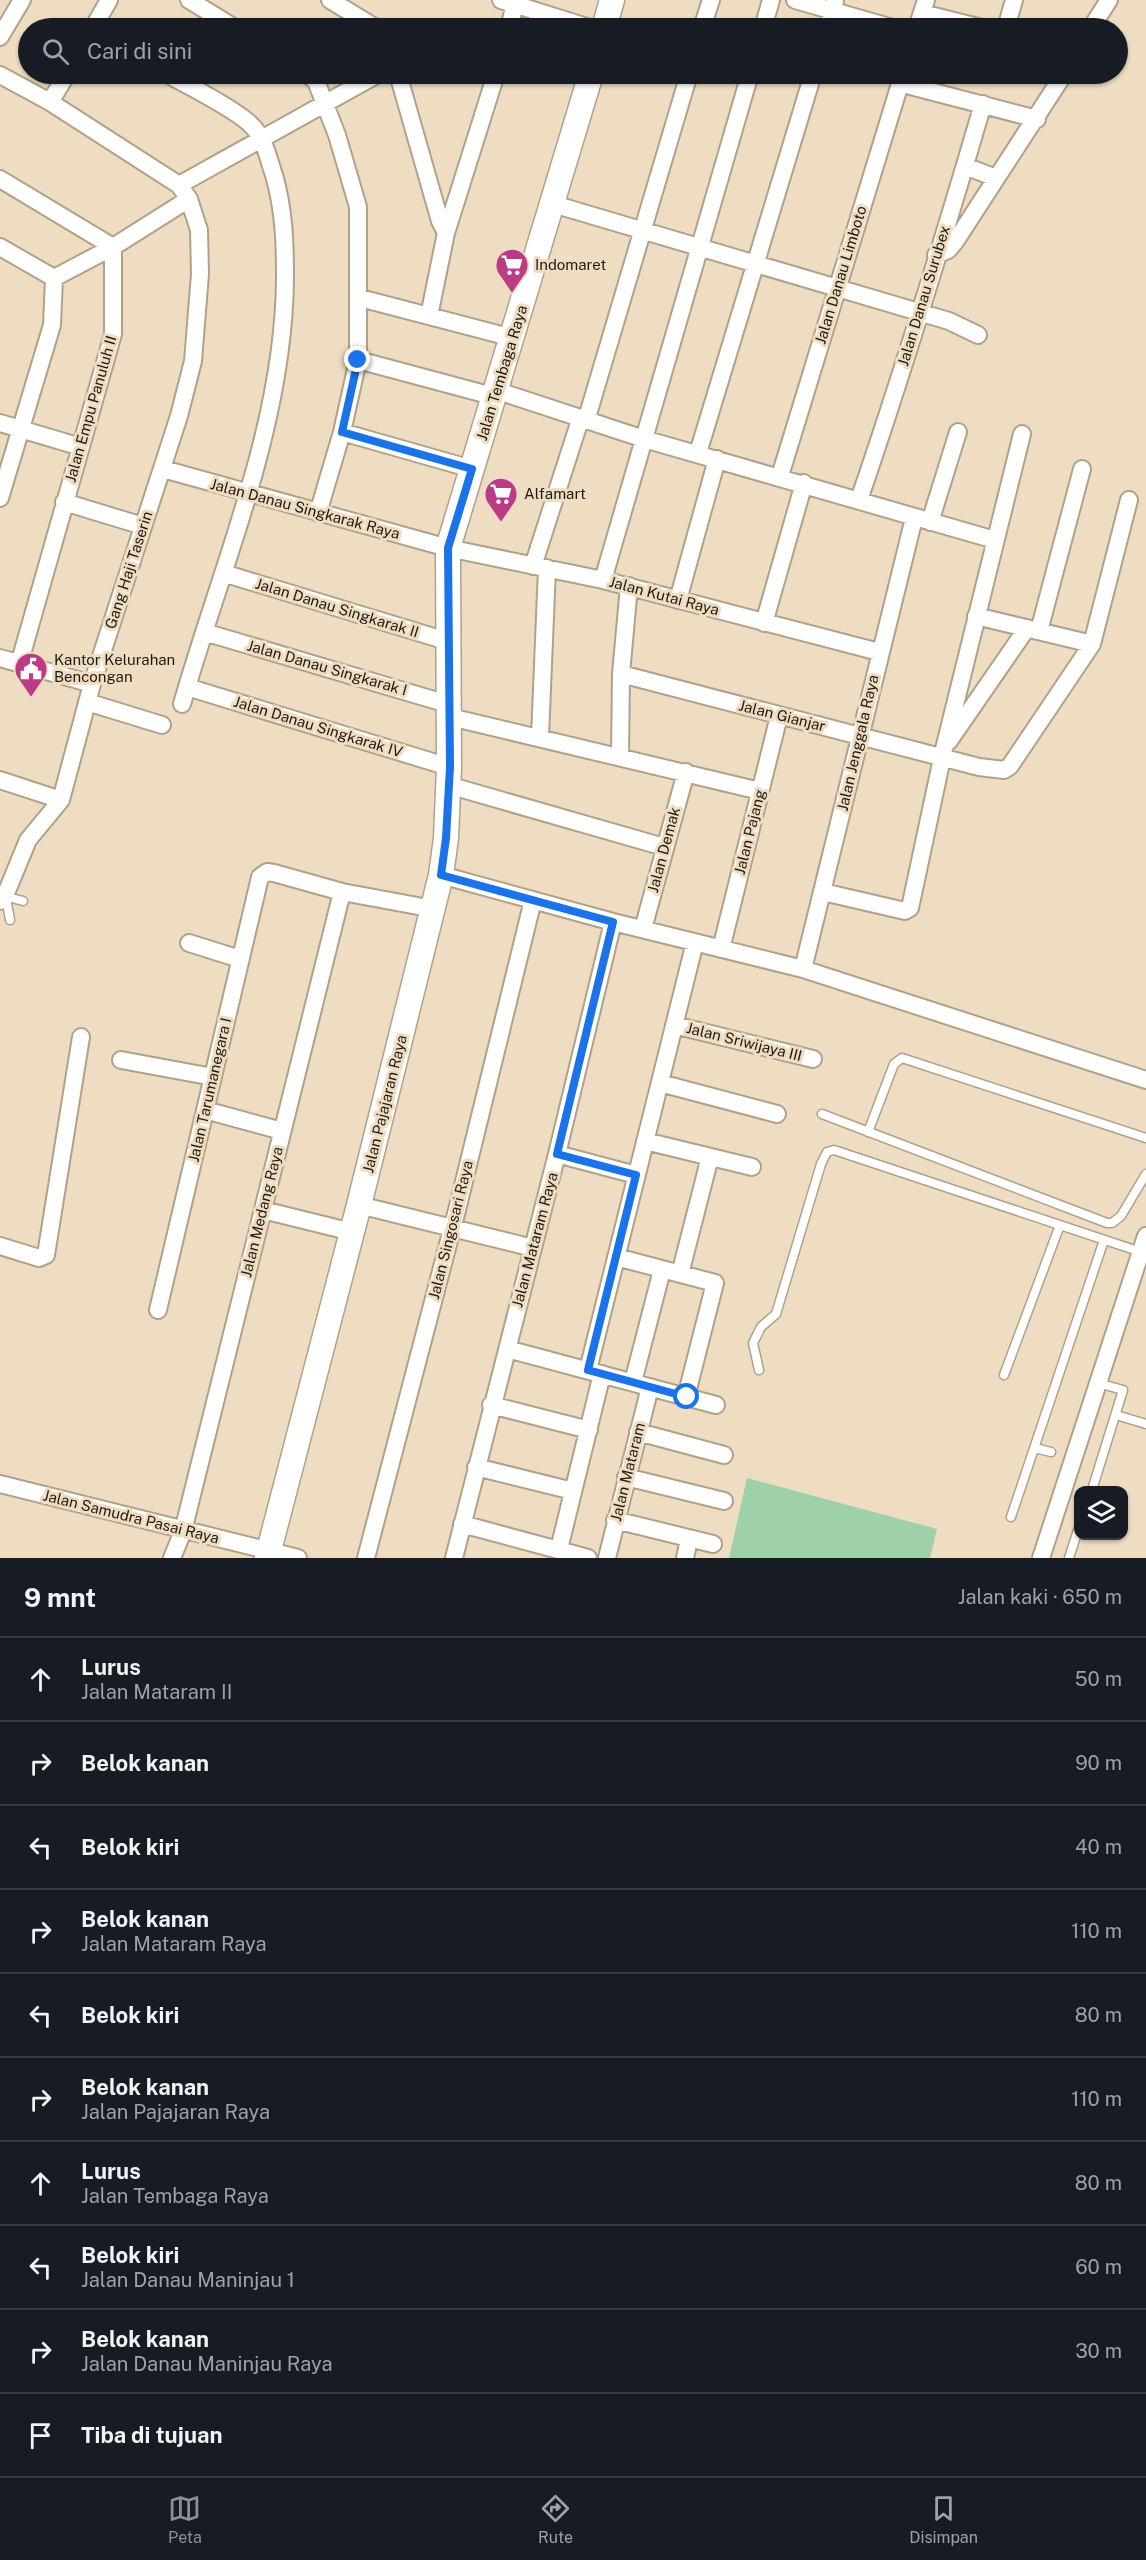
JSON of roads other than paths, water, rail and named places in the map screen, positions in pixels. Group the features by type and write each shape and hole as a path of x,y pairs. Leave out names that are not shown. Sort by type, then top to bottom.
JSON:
{"street":[{"path":"0,37 22,0"},
{"path":"99,18 109,0"},
{"path":"607,18 612,0"},
{"path":"705,18 711,0"},
{"path":"766,18 771,0"},
{"path":"795,0 834,5 867,18"},
{"path":"1009,18 1014,0"},
{"path":"1097,18 1108,0"},
{"path":"193,1 219,18"},
{"path":"337,2 361,18"},
{"path":"509,18 510,2 559,18"},
{"path":"922,14 939,18"},
{"path":"0,75 50,102 184,192"},
{"path":"50,102 61,84"},
{"path":"182,704 270,412 284,339 284,216 263,140 251,124 184,84"},
{"path":"317,84 351,177 358,207 360,298 358,360 342,432 318,513"},
{"path":"54,278 113,247 184,192 263,140 361,84"},
{"path":"401,84 418,135 440,221 446,233"},
{"path":"429,316 446,233 493,84"},
{"name":"Jalan Tembaga Raya","path":"450,642 448,548 554,204 588,84"},
{"path":"540,737 540,567 686,84"},
{"path":"603,580 747,84"},
{"path":"698,453 810,84"},
{"name":"Jalan Danau Limboto","path":"780,476 899,84"},
{"path":"920,84 1037,119"},
{"path":"936,255 948,250 955,242 1058,84"},
{"name":"Jalan Danau Surubex","path":"862,494 921,313 936,255 983,104"},
{"path":"965,166 996,178"},
{"path":"0,179 113,247"},
{"name":"Gang Haji Taserin","path":"3,898 28,840 61,800 92,684 163,468 193,361 200,296 199,230 184,192"},
{"path":"554,204 964,326 978,335"},
{"path":"0,247 54,278"},
{"name":"Jalan Empu Panuluh II","path":"20,661 113,334 113,247"},
{"path":"0,498 52,325 54,278"},
{"path":"360,298 513,338"},
{"path":"358,360 496,394 644,439 804,483 862,494 922,520 995,540"},
{"path":"0,423 81,447"},
{"path":"342,432 472,469"},
{"name":"Jalan Jenggala Raya","path":"803,969 879,652 922,520 958,432"},
{"path":"823,891 905,911 910,908 943,753 1022,434"},
{"path":"678,600 717,459"},
{"name":"Jalan Danau Singkarak Raya","path":"163,468 247,494 448,548"},
{"path":"943,753 1033,630 1082,469"},
{"path":"764,623 804,483"},
{"name":"Jalan Gianjar","path":"621,674 779,716 943,753 1000,770 1010,766 1092,644 1129,500"},
{"path":"64,502 144,526"},
{"name":"Jalan Kutai Raya","path":"448,548 629,586 879,652"},
{"name":"Jalan Danau Singkarak II","path":"223,573 450,642"},
{"path":"620,757 621,674 629,586"},
{"path":"976,616 1092,644"},
{"name":"Jalan Danau Singkarak I","path":"204,632 540,737 760,791"},
{"name":"Jalan Pajajaran Raya","path":"268,1555 359,1205 441,875 446,838 449,776 450,642"},
{"path":"0,659 92,684"},
{"name":"Jalan Danau Singkarak IV","path":"187,687 664,847"},
{"path":"87,702 162,725"},
{"name":"Jalan Pajang","path":"721,949 779,716"},
{"name":"Jalan Demak","path":"643,929 686,772"},
{"path":"0,780 61,800"},
{"name":"Jalan Tarumanegara I","path":"158,1310 259,880 265,873 342,892"},
{"path":"441,875 613,922 803,969 1146,1080"},
{"path":"342,892 434,909"},
{"name":"Jalan Medang Raya","path":"172,1558 183,1531 342,892"},
{"name":"Jalan Singosari Raya","path":"366,1558 452,1229 533,900"},
{"name":"Jalan Mataram Raya","path":"454,1558 557,1154 613,922"},
{"path":"548,1551 573,1491 589,1430 595,1372 616,1257 695,942"},
{"path":"189,943 240,959"},
{"name":"Jalan Sriwijaya III","path":"674,1025 813,1059"},
{"path":"0,1246 39,1258 46,1255 81,1036"},
{"path":"121,1060 213,1077"},
{"path":"660,1083 777,1114"},
{"path":"205,1110 282,1131"},
{"path":"645,1141 752,1167"},
{"path":"557,1154 636,1175"},
{"path":"680,1275 710,1157"},
{"path":"359,1205 533,1248"},
{"path":"263,1210 352,1232"},
{"path":"1041,1558 1143,1244"},
{"path":"616,1257 716,1283 687,1397"},
{"path":"633,1382 662,1270"},
{"path":"507,1349 716,1405"},
{"name":"Jalan Mataram","path":"607,1558 650,1387"},
{"path":"492,1405 589,1430"},
{"path":"638,1432 724,1455"},
{"path":"476,1467 573,1491"},
{"path":"626,1477 724,1501"},
{"name":"Jalan Samudra Pasai Raya","path":"0,1484 268,1555 298,1558"},
{"path":"615,1520 689,1540 713,1544"},
{"path":"462,1524 548,1551 588,1558"},
{"path":"685,1558 689,1540"}],"lane":[{"path":"10,920 3,898 23,901"},
{"path":"868,1132 894,1064 902,1058 1146,1138"},
{"path":"822,1114 1107,1223 1112,1223 1121,1216 1146,1174"},
{"path":"759,1370 753,1343 761,1327 777,1314 821,1164 827,1152 834,1150 1104,1240 1143,1244"},
{"path":"1004,1375 1060,1225"},
{"path":"1011,1517 1104,1240"},
{"path":"1094,1486 1124,1390 1098,1383"},
{"path":"1116,1415 1146,1424"},
{"path":"1035,1448 1051,1452"},
{"path":"1069,1558 1075,1540"}],"place":[{"name":"Indomaret","path":"512,294"},
{"name":"Alfamart","path":"501,523"},
{"name":"Kantor Kelurahan Bencongan","path":"31,698"}]}
